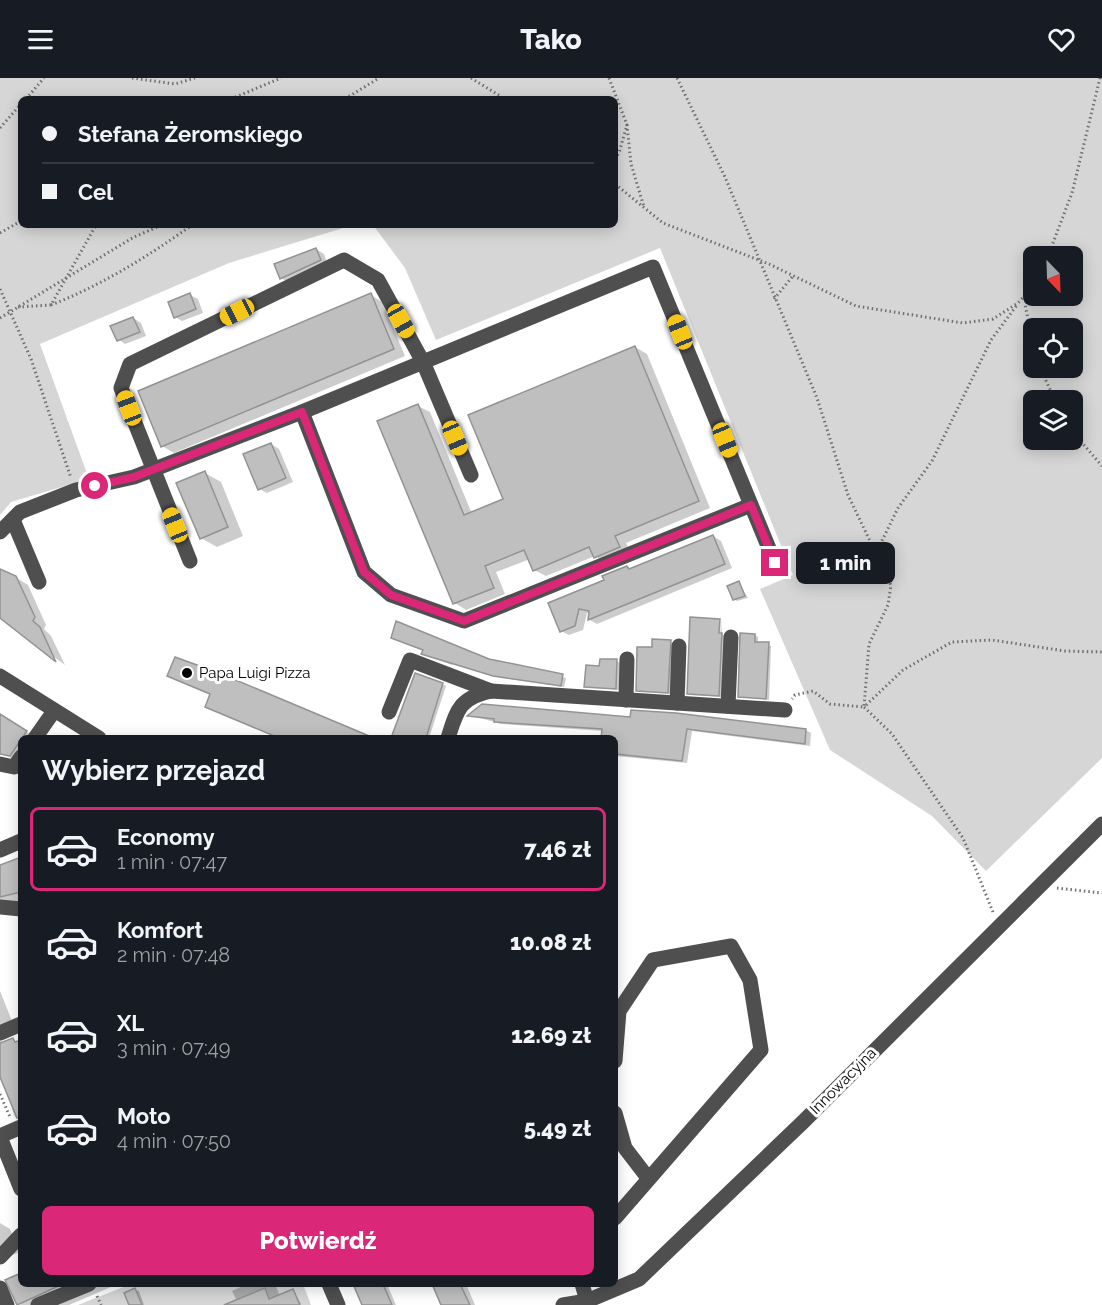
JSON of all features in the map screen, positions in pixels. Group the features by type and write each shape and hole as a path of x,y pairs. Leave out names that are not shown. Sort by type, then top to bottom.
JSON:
{"street":[{"path":"190,561 121,388 129,364 344,260 378,280 423,362 471,475"},
{"path":"0,532 20,512 76,490 134,477 259,429 653,267 775,563"},
{"path":"302,412 364,572 391,595 464,621 751,505"},
{"path":"13,520 39,582"},
{"path":"728,706 731,637"},
{"path":"677,703 679,646"},
{"path":"626,700 627,659"},
{"path":"389,712 410,660 491,691 785,710"},
{"path":"0,676 94,735"},
{"path":"449,735 458,707 479,694 491,691"},
{"path":"37,735 54,711"},
{"path":"0,764 14,767 18,761"},
{"name":"Innowacyjna","path":"562,1305 586,1301 639,1279 804,1121 1038,885 1102,824"},
{"path":"0,850 18,842"},
{"path":"0,907 18,909"},
{"path":"618,1024 619,1011 653,960 731,946 750,980 761,1050 618,1214"},
{"path":"0,1033 18,1025"},
{"path":"618,1124 625,1148 648,1178"},
{"path":"18,1128 0,1137 18,1182"},
{"path":"0,1257 18,1238"},
{"path":"330,1287 338,1305"},
{"path":"583,1287 586,1301"},
{"path":"0,1288 7,1305"},
{"path":"38,1305 92,1289"}],"path":[{"path":"29,96 44,78"},
{"path":"132,78 175,84 195,78"},
{"path":"238,96 281,78"},
{"path":"350,96 379,78"},
{"path":"471,78 500,96"},
{"path":"609,78 616,96"},
{"path":"677,78 725,177 817,398 848,495 891,585 888,605 869,644 864,707"},
{"path":"1052,246 1072,194 1100,78"},
{"path":"618,102 627,125 631,164 645,208"},
{"path":"0,128 18,107"},
{"path":"618,154 627,125"},
{"path":"618,186 663,223 758,260 856,306 963,323 993,319 1018,303"},
{"path":"0,233 18,223"},
{"path":"51,305 94,228"},
{"path":"0,318 134,237 155,228"},
{"path":"16,308 51,305 81,293 139,263 188,228"},
{"path":"774,299 793,276"},
{"path":"0,289 31,359 76,490"},
{"path":"876,553 898,508 933,461 991,340 1023,297"},
{"path":"1083,444 1102,466"},
{"path":"864,707 903,670 952,642 992,640 1065,651 1102,652"},
{"path":"785,710 795,695 813,691 830,704 864,707 892,734 963,838 999,925"},
{"path":"1038,885 1102,893"},
{"path":"92,1289 101,1305"}],"shaded area":[{"path":"0,78 1102,78 1102,758 986,871 932,816 830,750 760,589 793,575 660,248 436,340 405,268 375,228 618,228 618,96 18,96 18,228 343,228 229,263 40,344 89,479 11,502 0,515"},
{"path":"123,1287 304,1287 311,1305 78,1305"}],"building":[{"path":"316,248 321,260 280,279 274,264"},
{"path":"190,293 196,309 174,318 168,302"},
{"path":"371,293 394,349 161,447 138,391"},
{"path":"133,317 140,332 117,341 110,326"},
{"path":"635,346 699,501 615,536 620,547 594,558 589,547 533,571 524,550 485,566 494,588 453,604 377,421 418,404 464,515 503,499 468,415"},
{"path":"271,443 286,478 258,490 243,454"},
{"path":"205,471 228,527 200,539 176,483"},
{"path":"713,535 725,564 588,620 589,611 579,609 575,626 560,632 548,603 604,580 602,576 627,566 629,569"},
{"path":"0,569 16,576 35,617 33,621 40,627 56,662 0,618"},
{"path":"739,581 745,596 733,600 727,586"},
{"path":"690,617 720,619 719,633 722,633 719,696 687,694"},
{"path":"396,621 489,659 563,674 561,686 493,676 421,654 423,650 391,638"},
{"path":"740,633 755,634 755,642 769,642 766,699 738,697"},
{"path":"652,639 671,640 668,693 636,691 637,647 652,647"},
{"path":"175,657 367,735 272,735 205,707 210,694 167,676"},
{"path":"600,659 617,659 616,689 584,687 586,665 599,666"},
{"path":"415,673 443,683 427,735 392,735"},
{"path":"482,704 630,717 631,710 676,713 806,729 805,744 687,729 682,761 618,754 618,735 601,735 602,729 494,722 494,719 467,716"},
{"path":"0,714 27,731 24,735 18,735 18,744 10,756 0,754"},
{"path":"18,858 18,893 0,897 0,865"},
{"path":"13,1038 15,1042 18,1041 17,1118 0,1077 0,1043"},
{"path":"18,1274 18,1287 56,1287 17,1305 5,1280"},
{"path":"354,1287 384,1287 392,1305 362,1305"},
{"path":"433,1287 461,1287 470,1305 441,1305"},
{"path":"135,1288 142,1305 129,1305 124,1293"},
{"path":"265,1288 269,1299 293,1289 300,1305 224,1305"}],"place":[{"name":"Papa Luigi Pizza","path":"187,673"}],"route":[{"path":"95,486 134,477 302,412 364,572 391,595 464,621 751,505 775,563"}]}
